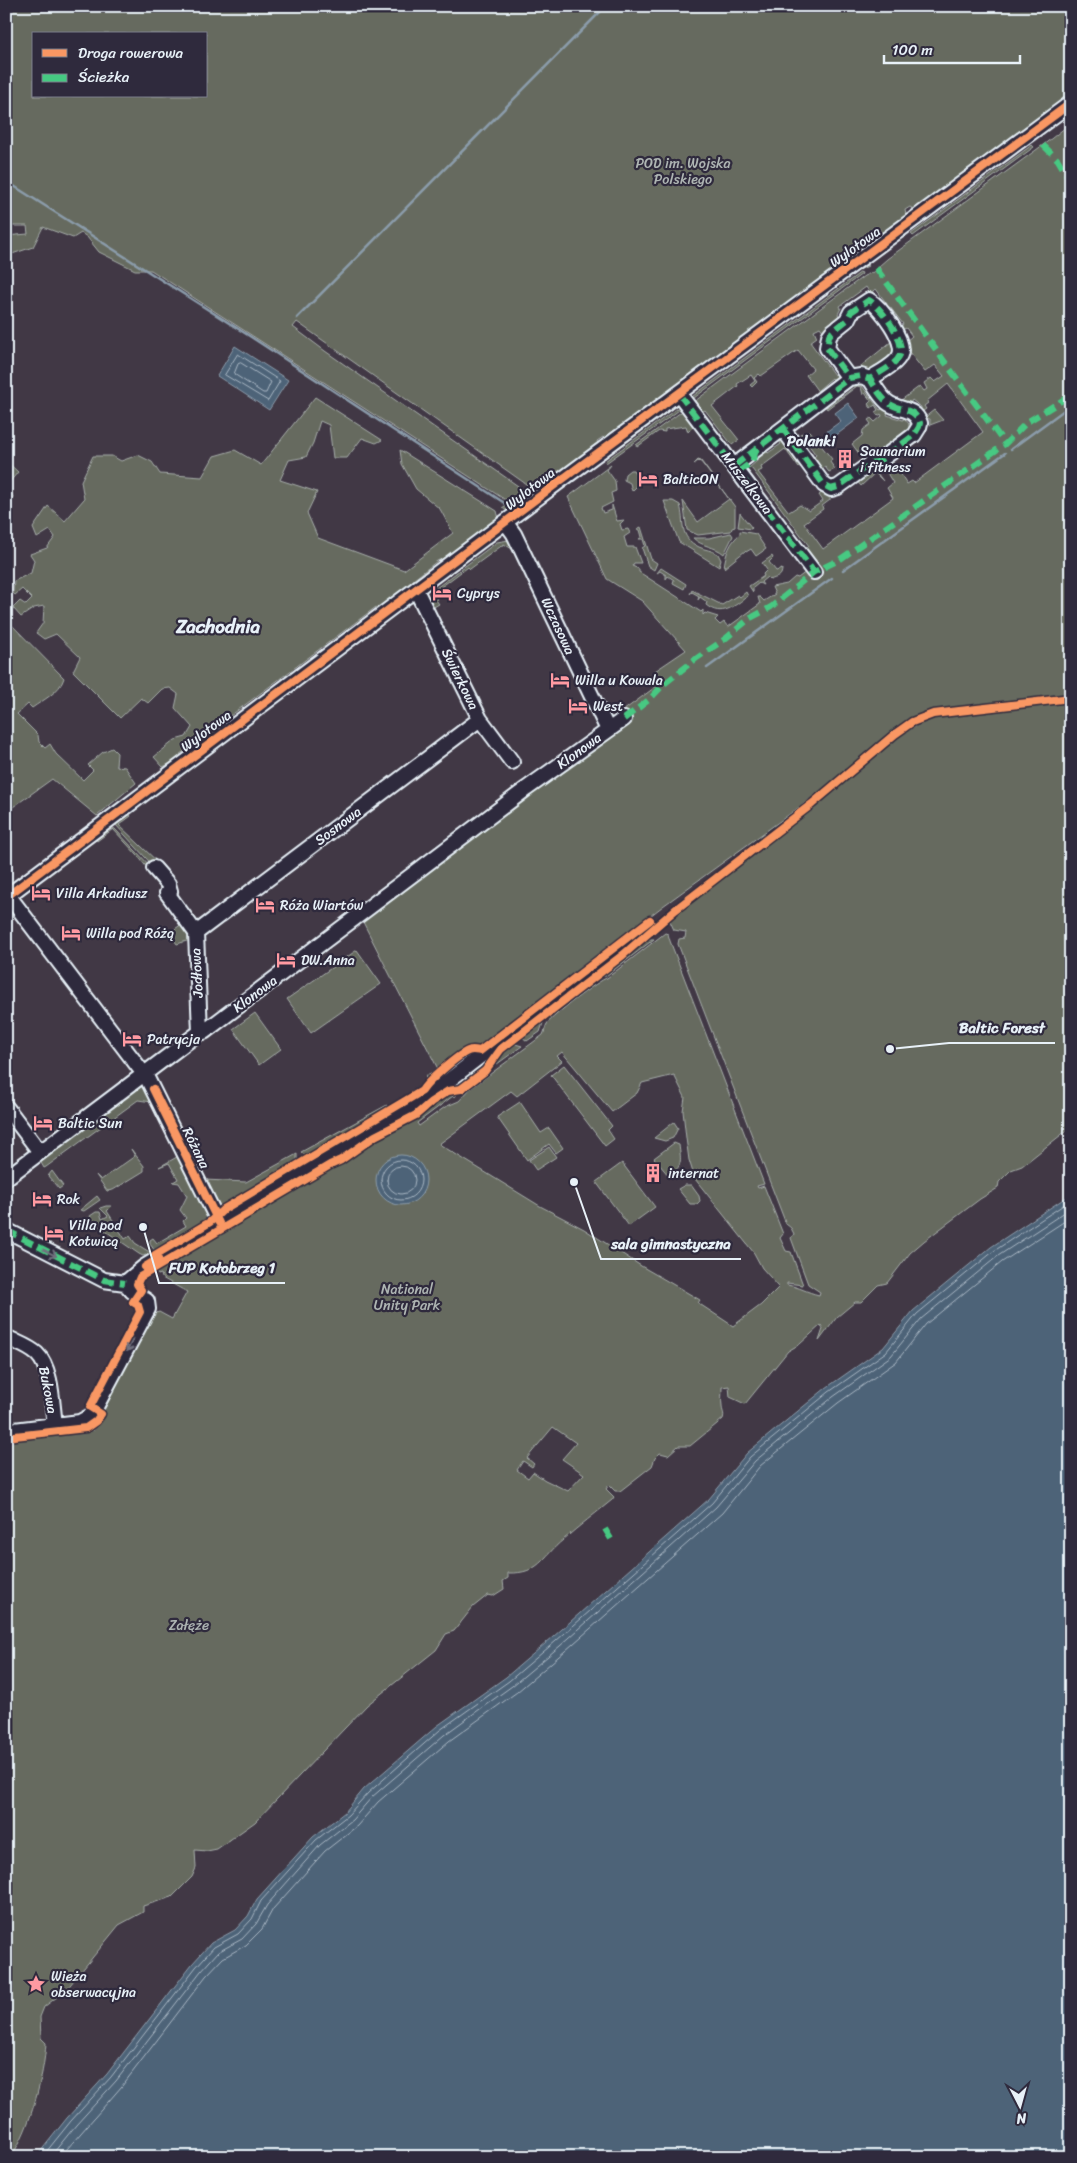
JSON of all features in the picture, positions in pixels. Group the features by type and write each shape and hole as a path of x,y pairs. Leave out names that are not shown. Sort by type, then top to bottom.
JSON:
{"street":[{"name":"Wylotowa","path":"7,896 1071,103"},
{"path":"849,378 827,348 827,342 829,336 847,320 851,312 869,300 897,333 901,349 897,359 870,380"},
{"path":"736,469 752,462 757,448 849,378 860,376 870,380 886,402 912,411 918,418 919,427 916,432 882,459 870,464 838,487 831,489 824,485 783,429"},
{"name":"Muszelkowa","path":"679,394 814,572"},
{"name":"Wczasowa","path":"506,523 514,534 608,730"},
{"name":"Świerkowa","path":"416,590 480,719 512,762"},
{"name":"Sosnowa","path":"196,933 480,719"},
{"name":"Klonowa","path":"6,1178 200,1032 204,1032 526,789 624,719"},
{"name":"Jodłowa","path":"154,868 168,884 170,891 167,893 196,933 200,1032"},
{"name":"Różana","path":"7,896 153,1088 218,1221"},
{"path":"124,1283 144,1268 218,1221 430,1095 620,948"},
{"path":"6,1107 40,1152"},
{"path":"6,1230 104,1280 124,1283 147,1301 146,1314 95,1412 83,1421 6,1431"},
{"name":"Bukowa","path":"9,1340 30,1349 44,1362 55,1425"}],"green space":[{"name":"POD im. Wojska Polskiego","path":"6,6 1071,6 1071,98 921,209 915,210 910,207 905,210 906,215 895,223 897,227 605,439 603,437 597,441 598,444 588,451 590,454 536,493 533,489 297,322 293,327 325,351 528,493 530,497 512,513 502,508 510,503 151,270 135,270 99,252 87,237 81,233 73,238 43,227 33,247 6,256 6,236 28,234 27,226 6,226"},
{"path":"1071,123 1071,694 920,714 893,731 831,784 663,906 479,1048 469,1047 426,1079 425,1076 438,1069 363,922 617,730 612,719 658,685 652,673 686,650 642,601 607,579 568,497 611,465 607,470 615,481 616,491 611,493 613,502 601,508 603,513 612,510 612,505 617,521 624,520 620,524 622,530 628,529 630,533 624,537 627,547 635,547 641,563 634,563 632,566 701,612 703,610 703,615 705,613 718,617 715,620 720,625 724,622 728,627 760,604 758,597 764,601 775,594 772,587 787,584 795,577 798,578 815,565 805,550 809,546 752,469 749,468 758,460 760,452 765,450 768,453 781,444 779,440 781,436 803,466 799,468 785,449 761,467 762,470 758,472 789,512 800,505 809,511 823,501 819,495 824,491 830,497 830,500 822,506 823,509 804,523 823,549 893,498 887,488 893,483 882,465 886,470 893,464 891,459 907,484 912,481 914,483 983,432 948,384 927,401 928,403 924,406 926,409 920,413 921,407 912,400 909,405 900,401 920,386 924,391 927,389 924,383 931,378 935,382 944,376 935,365 925,372 905,347 905,342 912,336 906,328 900,331 903,324 890,307 886,309 884,307 887,304 876,289 870,293 866,287 840,306 839,316 833,321 835,324 824,332 820,327 814,330 817,337 810,342 834,375 839,372 842,374 836,383 832,378 818,390 819,393 806,375 813,369 798,350 761,376 759,374 754,378 757,382 752,387 750,385 755,381 751,375 737,384 738,386 712,406 739,440 732,445 705,410 700,413 694,404 695,401 864,276 880,269 879,266 887,259"},
{"path":"1029,141 1033,141 910,231 909,228"},
{"path":"1032,145 1034,147 913,236 911,234"},
{"path":"864,264 868,266 859,270 689,395 690,392"},
{"path":"861,272 862,274 694,398 693,396"},
{"path":"894,341 895,354 874,372 864,372 861,366"},
{"path":"853,380 866,383 862,386 880,410 887,406 889,409 887,415 903,420 906,413 910,415 905,419 909,424 909,428 913,428 885,448 884,452 882,450 879,452 881,454 871,457 868,453 860,455 852,444 862,436 863,430 871,424 868,420 871,418 875,422 882,416 881,414 878,416 875,412 878,410 875,405 871,408 868,404 871,401 865,393 863,395 861,387 857,386 827,409 825,406 819,411 816,407 823,402 827,407 838,399 835,395 837,392 841,397 857,385"},
{"path":"315,397 382,440 376,443 362,438 347,458 333,458 329,425 320,421 306,457 289,460 280,480 317,492 307,513 318,538 404,570 453,533 440,509 416,489 402,464 400,450 497,511 499,519 449,556 437,561 413,580 403,592 379,610 376,607 222,722 223,725 187,753 185,751 180,754 182,757 163,767 154,757 175,740 186,737 192,727 175,708 178,694 170,688 162,689 148,703 141,698 120,718 73,671 80,657 56,634 44,639 36,633 43,623 44,606 34,608 21,617 13,608 20,601 26,605 32,599 22,589 15,595 13,593 14,581 31,573 34,560 30,554 47,548 55,537 50,530 37,538 33,528 48,506 65,521 84,499 81,481 93,456 112,456 121,461 138,455 152,462 160,474 202,477 214,456 235,450 261,465"},
{"path":"674,402 680,403 604,459 601,457"},
{"path":"680,406 682,408 606,463 605,461"},
{"path":"685,409 695,425 688,432 686,426 665,429 665,432 659,431 637,447 636,445"},
{"path":"934,410 943,420 930,425 930,419 924,418"},
{"path":"809,431 832,459 830,462 835,469 829,472 825,467 820,470 812,459 816,455 808,444 803,448 801,445 806,441 800,434"},
{"path":"698,460 701,461 735,507 735,527 731,531 698,535 687,530 683,501 698,522 729,499 701,462 698,461 694,464"},
{"path":"6,461 18,472 8,484 13,497 6,505"},
{"path":"874,469 883,481 875,473 861,486 856,480"},
{"path":"633,470 641,482 632,491 630,483 624,480 625,474"},
{"path":"664,501 673,501 680,505 685,534 688,539 699,547 718,554 721,560 719,567 679,542"},
{"path":"740,513 752,528 751,529 738,527"},
{"path":"641,527 651,559 657,563 654,570 648,566 642,548 645,546 643,539 639,539 642,537 640,530 637,529"},
{"path":"740,531 756,534 766,549 756,556 751,549 745,551 724,568 729,548 740,534"},
{"path":"731,533 733,536 724,554 693,538 709,538"},
{"path":"509,540 519,553 515,555 512,549 504,544 470,569 468,567 463,571 461,569 497,542"},
{"path":"772,556 773,558 769,562 776,571 782,569 781,574 770,580 767,577 761,582 763,585 759,583 753,588 753,592 749,586 764,576 763,574 767,570 762,563"},
{"path":"661,568 686,584 684,589 673,583 674,580 668,576 666,579 666,575 660,571 657,573"},
{"path":"460,570 461,572 441,587 436,600 439,604 432,608 429,601 436,588"},
{"path":"692,590 722,605 738,595 740,597 746,592 748,596 723,611 712,609 700,597 698,600 699,596 692,592 690,594"},
{"path":"6,619 64,678 51,695 32,708 28,704 17,714 38,735 39,742 45,748 50,744 56,754 83,780 93,770 88,765 103,752 112,748 117,753 116,766 125,767 136,783 97,816 52,779 6,812"},
{"path":"1071,702 1071,1127 1022,1166 1011,1170 999,1182 998,1188 980,1199 924,1241 910,1253 887,1283 878,1285 861,1302 855,1302 837,1317 819,1341 823,1329 821,1325 800,1344 788,1351 745,1404 730,1397 729,1386 722,1387 723,1419 690,1446 678,1446 668,1455 660,1453 655,1458 652,1466 620,1491 615,1491 609,1485 606,1489 614,1497 612,1500 556,1546 540,1563 527,1571 508,1573 508,1578 503,1581 504,1589 493,1596 488,1595 473,1607 454,1631 446,1634 436,1650 367,1705 255,1822 217,1849 207,1851 195,1850 196,1868 192,1877 172,1897 143,1906 143,1912 119,1925 66,1990 44,2007 40,2017 41,2038 46,2043 45,2056 35,2102 18,2145 11,2157 6,2157 6,1441 94,1430 152,1315 159,1312 172,1319 187,1292 162,1278 161,1274 158,1275 155,1270 211,1237 212,1239 223,1234 223,1230 260,1208 264,1209 266,1204 341,1161 375,1137 416,1117 429,1104 448,1092 461,1090 455,1097 453,1096 417,1123 419,1126 445,1107 459,1101 470,1089 543,1035 550,1020 665,933 668,934 764,1184 757,1186 758,1188 764,1186 783,1234 780,1238 786,1251 791,1252 803,1285 787,1283 787,1285 819,1295 820,1292 808,1284 791,1238 794,1234 786,1224 678,944 679,939 685,938 686,932 674,930 670,921 674,917 673,915 806,813 898,737 934,717","holes":["562,1052 612,1112 637,1093 642,1083 674,1075 685,1097 683,1111 686,1138 689,1160 695,1179 754,1253 762,1268 779,1287 761,1305 733,1326 698,1303 700,1300 439,1144 511,1091 517,1096 562,1061 557,1056","553,1427 576,1443 562,1459 584,1474 568,1491 533,1472 528,1478 517,1470 523,1461 532,1467 534,1464 527,1458"]},
{"path":"129,814 131,816 119,825 163,867 164,873 155,868 115,824"},
{"path":"111,827 115,829 153,869 157,881 138,856 113,829 97,841 96,839"},
{"path":"182,924 190,930 190,940 177,944 169,933"},
{"path":"646,939 654,939 606,976 599,977 580,993 597,977"},
{"path":"357,950 381,984 311,1033 287,999"},
{"path":"573,997 544,1020 540,1032 527,1041 521,1036"},
{"path":"255,1013 281,1049 259,1065 233,1029"},
{"path":"512,1043 522,1046 486,1072 502,1050"},
{"path":"501,1048 485,1070 461,1088 447,1089 409,1117 409,1113"},
{"path":"472,1051 478,1053 461,1060 439,1077 449,1065"},
{"path":"564,1065 612,1126 608,1130 614,1139 605,1146 551,1075"},
{"path":"144,1084 152,1102 138,1100 44,1168 40,1161"},
{"path":"520,1102 541,1133 549,1128 563,1148 556,1153 549,1144 527,1160 497,1117"},
{"path":"387,1105 387,1107 306,1156 301,1152"},
{"path":"155,1108 211,1216 155,1251 150,1244 150,1240 153,1238 157,1243 186,1226 183,1221 186,1218 180,1210 187,1196 179,1183 173,1182 178,1179 169,1163 159,1167 177,1157"},
{"path":"674,1122 678,1128 673,1138 665,1141 654,1138"},
{"path":"674,1143 679,1145 680,1163 677,1169 669,1176 654,1158"},
{"path":"549,1147 556,1157 536,1170 529,1160"},
{"path":"131,1149 144,1166 144,1171 113,1190 107,1191 96,1175 101,1180 135,1156"},
{"path":"297,1154 297,1161 223,1205 219,1210 205,1180 246,1182"},
{"path":"622,1163 655,1207 629,1226 596,1182"},
{"path":"52,1171 63,1186 59,1189 48,1176"},
{"path":"685,1185 691,1185 699,1196 700,1201 697,1204 690,1204 678,1189"},
{"path":"97,1196 100,1200 84,1211 80,1210"},
{"path":"112,1206 107,1211 125,1239 130,1236 135,1243 151,1253 143,1256 139,1254 91,1221 90,1216 96,1212 100,1212 102,1219 108,1216 100,1208"}],"water":[{"path":"235,346 288,380 269,410 217,376"},
{"path":"848,403 859,418 831,439 826,432 841,421 835,413"},
{"path":"396,1155 406,1155 419,1162 426,1175 426,1185 419,1198 406,1205 396,1205 387,1201 380,1194 376,1185 376,1175 380,1166 387,1159"},
{"path":"1071,1194 1071,2157 36,2157 67,2118 107,2074 192,1964 211,1943 235,1930 248,1916 257,1899 313,1837 345,1812 364,1789 437,1726 506,1677 553,1637 709,1499 747,1453 826,1388 883,1348 913,1311 991,1247"}],"waterway":[{"path":"297,318 606,6"},
{"path":"6,181 251,337 506,504"},
{"path":"1011,449 1071,405"},
{"path":"843,570 1005,453"},
{"path":"707,668 832,578"}],"marked path":[{"path":"1043,145 1058,160 1071,182"},
{"path":"876,268 1005,444"},
{"path":"783,429 824,485 831,489 838,487 870,464 882,459 914,435 920,423 914,414 887,402 870,379 895,362 900,355 901,349 896,333 886,317 869,300 851,312 847,320 829,336 827,348 849,378"},
{"path":"734,466 849,378 861,376 870,379"},
{"path":"679,394 814,572"},
{"path":"624,719 650,699 664,684 749,619 771,607 814,572 839,560 1005,444 1027,422 1071,395"},
{"path":"738,472 752,462 757,448"},
{"path":"6,1230 104,1280 125,1283"},
{"path":"605,1529 611,1539"}],"cycle path":[{"path":"6,897 560,481 1071,103"},
{"path":"6,1437 86,1428 96,1421 101,1414 90,1407 140,1312 138,1305 133,1302 141,1290 137,1284 140,1277 341,1160 375,1136 416,1115 448,1091 461,1089 485,1071 501,1049 623,955 675,910 812,804 895,734 912,722 933,714 1071,698"},
{"path":"145,1267 158,1259 155,1255 210,1222 224,1209 422,1091 436,1075 463,1053 469,1050 480,1051 650,920"},
{"path":"153,1089 219,1223"}],"place":[{"name":"Saunarium i fitness","path":"845,459"},
{"name":"BalticON","path":"648,479"},
{"name":"Cyprys","path":"442,593"},
{"name":"Willa u Kowala","path":"560,680"},
{"name":"West","path":"578,706"},
{"name":"Villa Arkadiusz","path":"41,893"},
{"name":"Róża Wiartów","path":"265,905"},
{"name":"Willa pod Różą","path":"71,933"},
{"name":"DW.Anna","path":"286,960"},
{"name":"Patrycja","path":"132,1039"},
{"name":"Baltic Forest","path":"890,1049"},
{"name":"Baltic Sun","path":"43,1123"},
{"name":"internat","path":"653,1173"},
{"name":"sala gimnastyczna","path":"574,1182"},
{"name":"Rok","path":"42,1199"},
{"name":"FUP Kołobrzeg 1","path":"143,1227"},
{"name":"Villa pod Kotwicą","path":"54,1233"},
{"name":"Wieża obserwacyjna","path":"36,1984"}],"district":[{"name":"Polanki","path":"811,441"},
{"name":"Zachodnia","path":"218,626"}],"park label":[{"name":"National Unity Park","path":"407,1298"},
{"name":"Załęże","path":"189,1625"}]}
